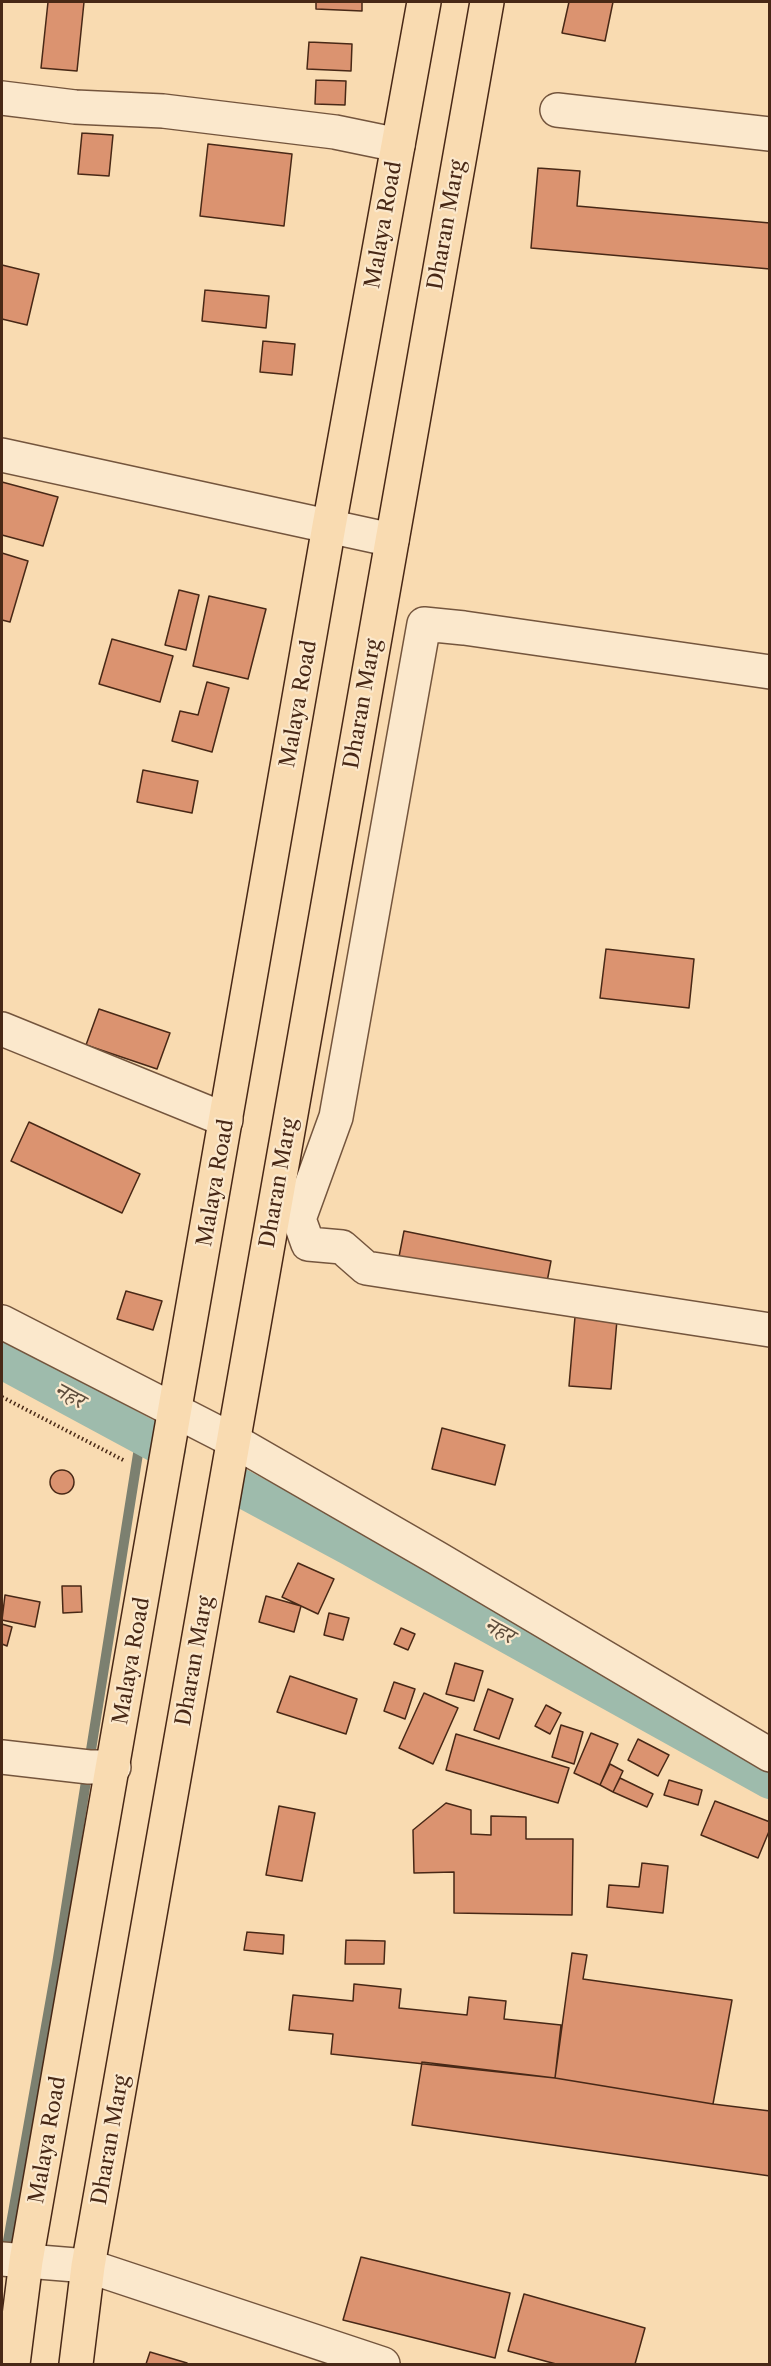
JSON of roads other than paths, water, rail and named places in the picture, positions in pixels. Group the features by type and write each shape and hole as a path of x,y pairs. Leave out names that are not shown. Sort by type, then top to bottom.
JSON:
{"main road":[{"name":"Malaya Road","path":"13,2364 14,2260 114,1767 329,526 424,2"},
{"name":"Dharan Marg","path":"76,2364 88,2266 487,2"}],"street":[{"path":"2,98 75,107 164,111 335,132 398,145"},
{"path":"557,110 770,134"},
{"path":"2,455 392,540"},
{"path":"770,672 424,624 336,1118 299,1219 308,1244 342,1247 366,1268 770,1330"},
{"path":"2,1029 226,1120"},
{"path":"2,1322 234,1441 770,1755"},
{"path":"2,1757 89,1767 114,1767"},
{"path":"14,2260 88,2266 383,2364"}],"waterway":[{"name":"नहर","path":"2,1360 167,1449"},
{"path":"6,2252 57,1964 141,1435"},
{"name":"नहर","path":"228,1481 770,1780"}]}
